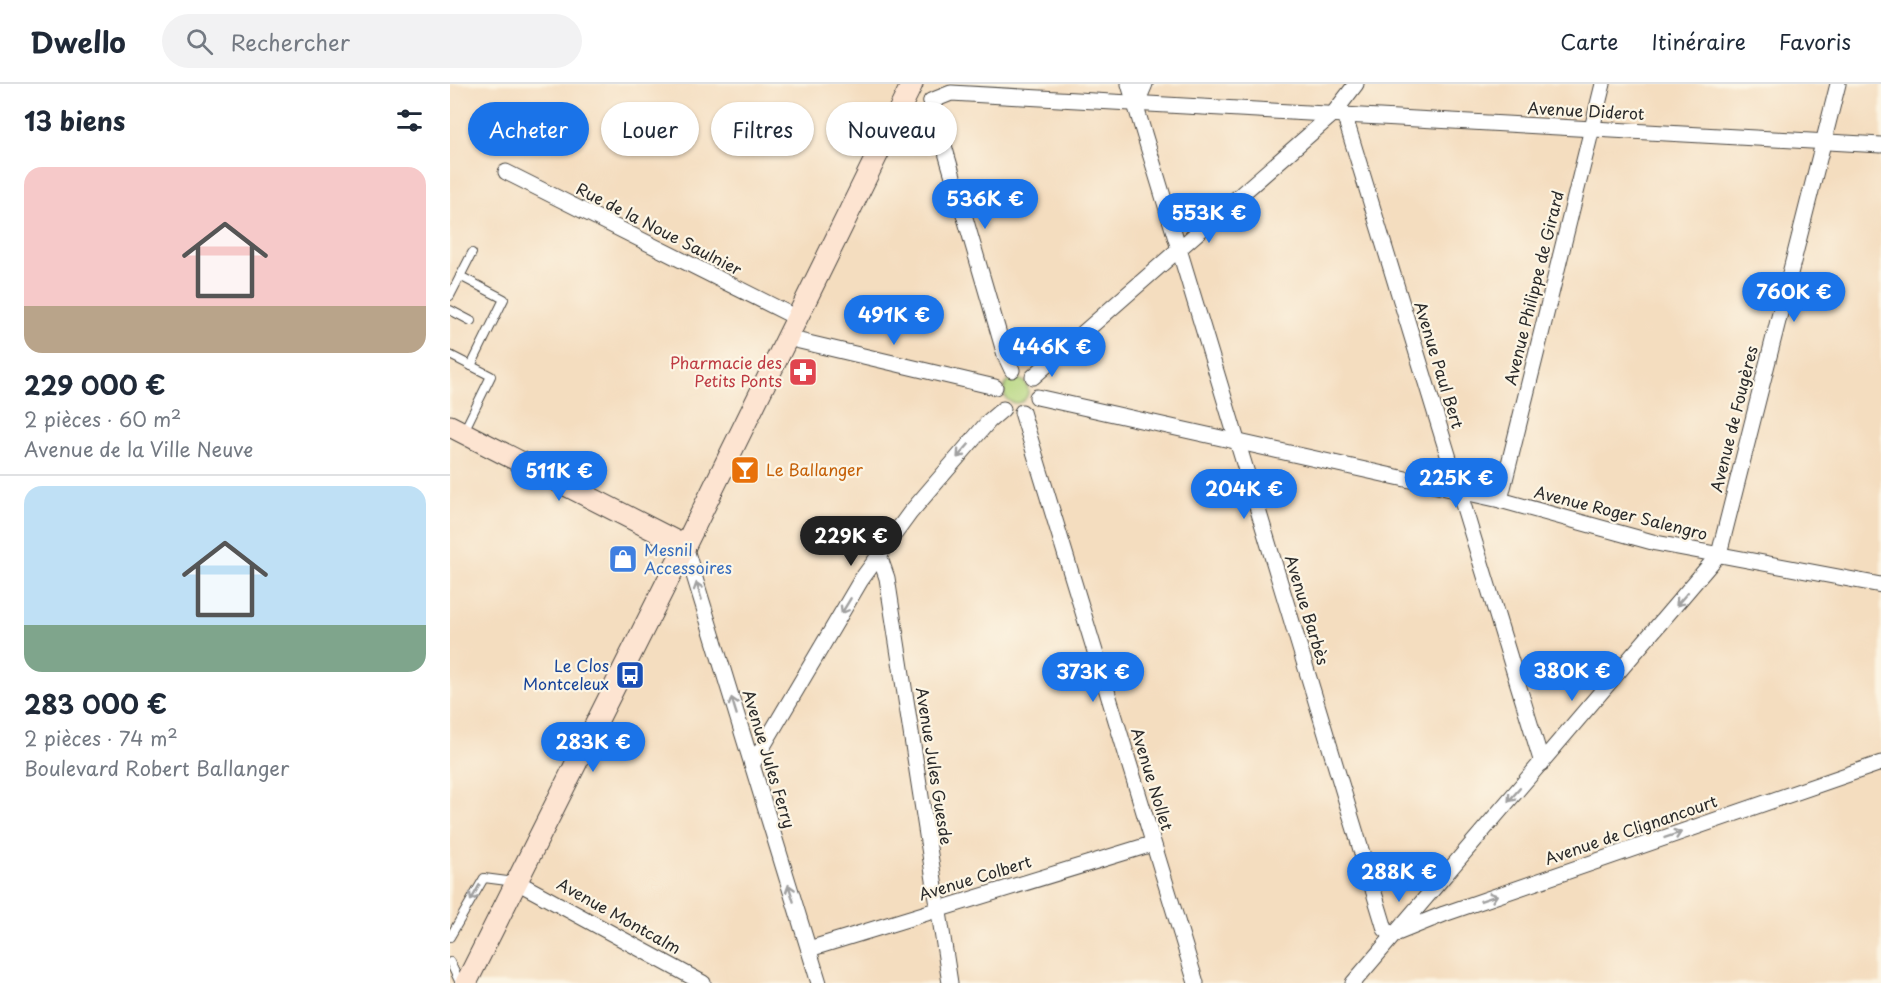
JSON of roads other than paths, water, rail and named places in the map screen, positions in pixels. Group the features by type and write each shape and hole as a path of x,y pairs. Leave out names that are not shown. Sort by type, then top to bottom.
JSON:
{"main road":[{"path":"466,983 686,546 911,85"},
{"path":"456,429 686,546"}],"street":[{"name":"Avenue Barbès","path":"1129,84 1385,928 1394,935"},
{"path":"1136,105 1145,84"},
{"path":"1033,377 1178,249 1339,114 1356,84"},
{"name":"Avenue Philippe de Girard","path":"1500,500 1603,84"},
{"name":"Avenue de Fougères","path":"1719,554 1838,84"},
{"path":"911,85 930,101 1005,355 1012,370"},
{"name":"Avenue Diderot","path":"930,101 951,93 1881,145"},
{"name":"Avenue Paul Bert","path":"1339,114 1542,763"},
{"name":"Rue de la Noue Saulnier","path":"506,172 796,318"},
{"path":"787,338 995,387"},
{"path":"1012,370 1023,371 1033,377 1038,390 1032,407 1022,412 1003,409 996,399 995,387 1001,376 1012,370"},
{"name":"Avenue Roger Salengro","path":"1037,397 1459,493 1500,500 1656,543 1881,585"},
{"path":"752,765 879,555 910,513 989,421 1003,409"},
{"name":"Avenue Nollet","path":"1022,412 1196,983"},
{"name":"Avenue Jules Ferry","path":"686,546 819,983"},
{"path":"1353,983 1719,554"},
{"name":"Avenue Jules Guesde","path":"879,555 887,578 950,983"},
{"name":"Avenue de Clignancourt","path":"1394,935 1444,914 1881,764"},
{"name":"Avenue Colbert","path":"809,949 938,907 1152,844"},
{"name":"Avenue Montcalm","path":"517,882 703,983"},
{"path":"1429,894 1433,905 1444,914"}],"lane":[{"path":"450,296 472,253"},
{"path":"460,276 504,299 471,366"},
{"path":"450,310 471,321"},
{"path":"450,355 491,376 456,429"},
{"path":"450,937 484,878 517,882"},
{"path":"450,962 460,983"}],"place":[{"name":"Pharmacie des Petits Ponts","path":"803,372"},
{"name":"Le Ballanger","path":"745,470"},
{"name":"Mesnil Accessoires","path":"623,559"},
{"name":"Le Clos Montceleux","path":"630,675"}]}
